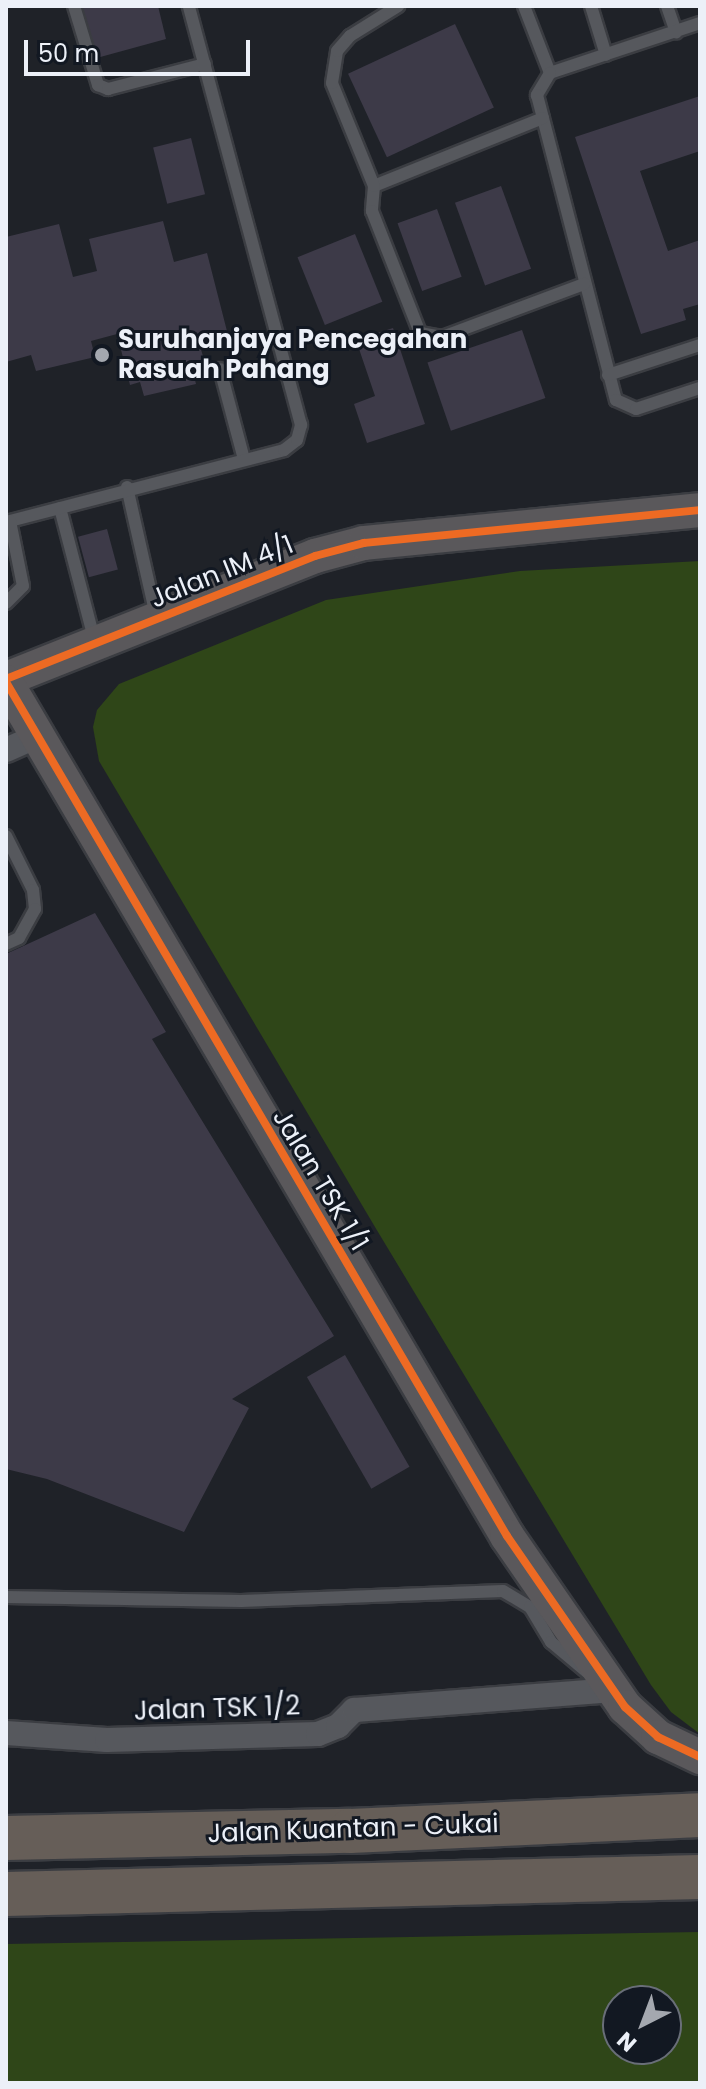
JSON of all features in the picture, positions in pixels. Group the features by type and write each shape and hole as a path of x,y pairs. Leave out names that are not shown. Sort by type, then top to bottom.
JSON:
{"highway":[{"name":"Jalan Kuantan - Cukai","path":"6,1838 350,1831 700,1815"},
{"path":"6,1894 700,1877"}],"street":[{"name":"Jalan IM 4/1","path":"6,680 315,556 364,543 700,510"},
{"name":"Jalan TSK 1/1","path":"6,680 507,1536 614,1690 658,1737 700,1757"},
{"path":"6,750 38,736"},
{"name":"Jalan TSK 1/2","path":"6,1733 107,1740 318,1734 338,1726 354,1710 614,1690"}],"lane":[{"path":"74,6 98,85 108,89 205,64"},
{"path":"6,603 23,586 8,521 127,487 284,450 297,440 301,425 189,6"},
{"path":"398,6 350,36 337,51 332,83 374,186 372,211 420,333 442,337 584,284"},
{"path":"524,6 550,73"},
{"path":"591,6 606,55"},
{"path":"667,6 676,32"},
{"path":"700,23 550,73 537,95 616,400 636,409 700,388"},
{"path":"374,186 543,118"},
{"path":"608,375 700,345"},
{"path":"220,369 244,459"},
{"path":"127,487 157,620"},
{"path":"60,508 96,645"},
{"path":"6,836 33,890 35,909 19,938 6,944"},
{"path":"6,1597 241,1601 503,1591 530,1607 568,1660 614,1690"}],"green space":[{"path":"700,561 700,1734 671,1712 651,1685 99,761 93,727 97,710 119,684 326,600 520,571"},
{"path":"700,1932 700,2083 6,2083 6,1944"}],"building":[{"path":"79,6 158,6 166,39 93,59"},
{"path":"455,24 494,107 387,157 348,74"},
{"path":"700,96 700,151 640,171 668,251 700,240 700,304 683,309 686,320 641,334 575,137"},
{"path":"191,138 205,194 167,204 153,147"},
{"path":"501,186 531,269 485,285 455,203"},
{"path":"437,209 462,277 422,291 398,223"},
{"path":"163,221 174,262 207,253 228,335 199,342 204,360 191,364 196,384 144,396 140,382 130,385 117,334 91,341 95,357 36,371 31,355 6,362 6,237 59,224 73,277 97,271 89,239"},
{"path":"355,234 382,302 325,325 298,257"},
{"path":"393,328 425,424 367,443 354,404 375,396 356,340"},
{"path":"522,330 545,398 451,431 427,363"},
{"path":"107,529 118,570 89,577 78,537"},
{"path":"95,913 166,1032 152,1039 334,1336 232,1399 249,1408 184,1532 47,1479 6,1469 6,954"},
{"path":"345,1355 410,1467 371,1489 307,1377"}],"cycle path":[{"path":"6,679 315,556 364,543 700,510"},
{"path":"6,682 507,1536 625,1707 658,1737 700,1757"}],"place":[{"name":"Suruhanjaya Pencegahan Rasuah Pahang","path":"102,355"}]}
